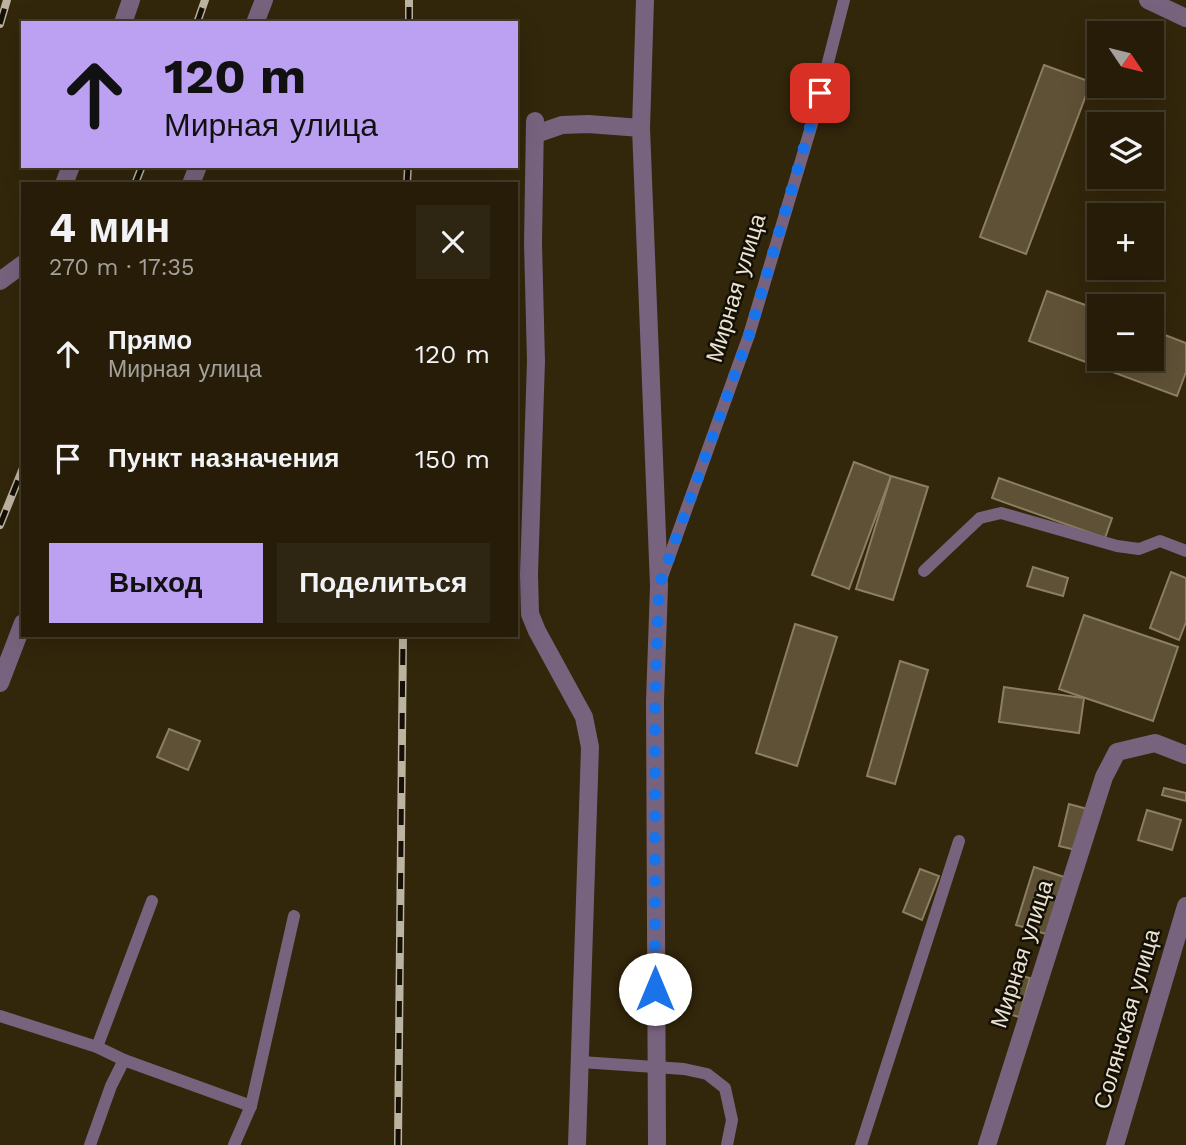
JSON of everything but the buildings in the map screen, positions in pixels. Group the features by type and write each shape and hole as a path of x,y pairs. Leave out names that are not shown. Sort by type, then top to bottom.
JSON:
{"street":[{"path":"124,21 131,0"},
{"path":"256,21 264,0"},
{"path":"645,0 641,128 659,586 655,701 657,1145"},
{"path":"1147,0 1186,18"},
{"path":"577,1145 590,747 583,717 530,614 536,361 533,243 535,127 588,124 641,128"},
{"path":"0,281 21,265"},
{"path":"0,684 21,629"},
{"name":"Мирная улица","path":"987,1145 1104,777 1116,752 1154,743 1186,755"},
{"name":"Солянская улица","path":"1115,1145 1186,906"}],"lane":[{"name":"Мирная улица","path":"659,586 749,335 814,117 844,0"},
{"path":"925,571 980,517 1001,513 1117,547 1139,549 1160,541 1186,551"},
{"path":"861,1145 959,841"},
{"path":"97,1046 152,901"},
{"path":"234,1145 251,1106 294,916"},
{"path":"0,1016 97,1046 124,1060 251,1106"},
{"path":"90,1145 111,1086 124,1060"},
{"path":"581,1062 684,1069 707,1074 725,1088 732,1120 727,1145"}],"railway":[{"path":"0,24 7,0"},
{"path":"198,21 205,0"},
{"path":"409,0 409,21"},
{"path":"136,182 141,168"},
{"path":"407,182 408,168"},
{"path":"0,525 21,473"},
{"path":"398,1145 403,637"}],"route":[{"path":"655,989 655,701 659,586 749,335 820,93"}]}
